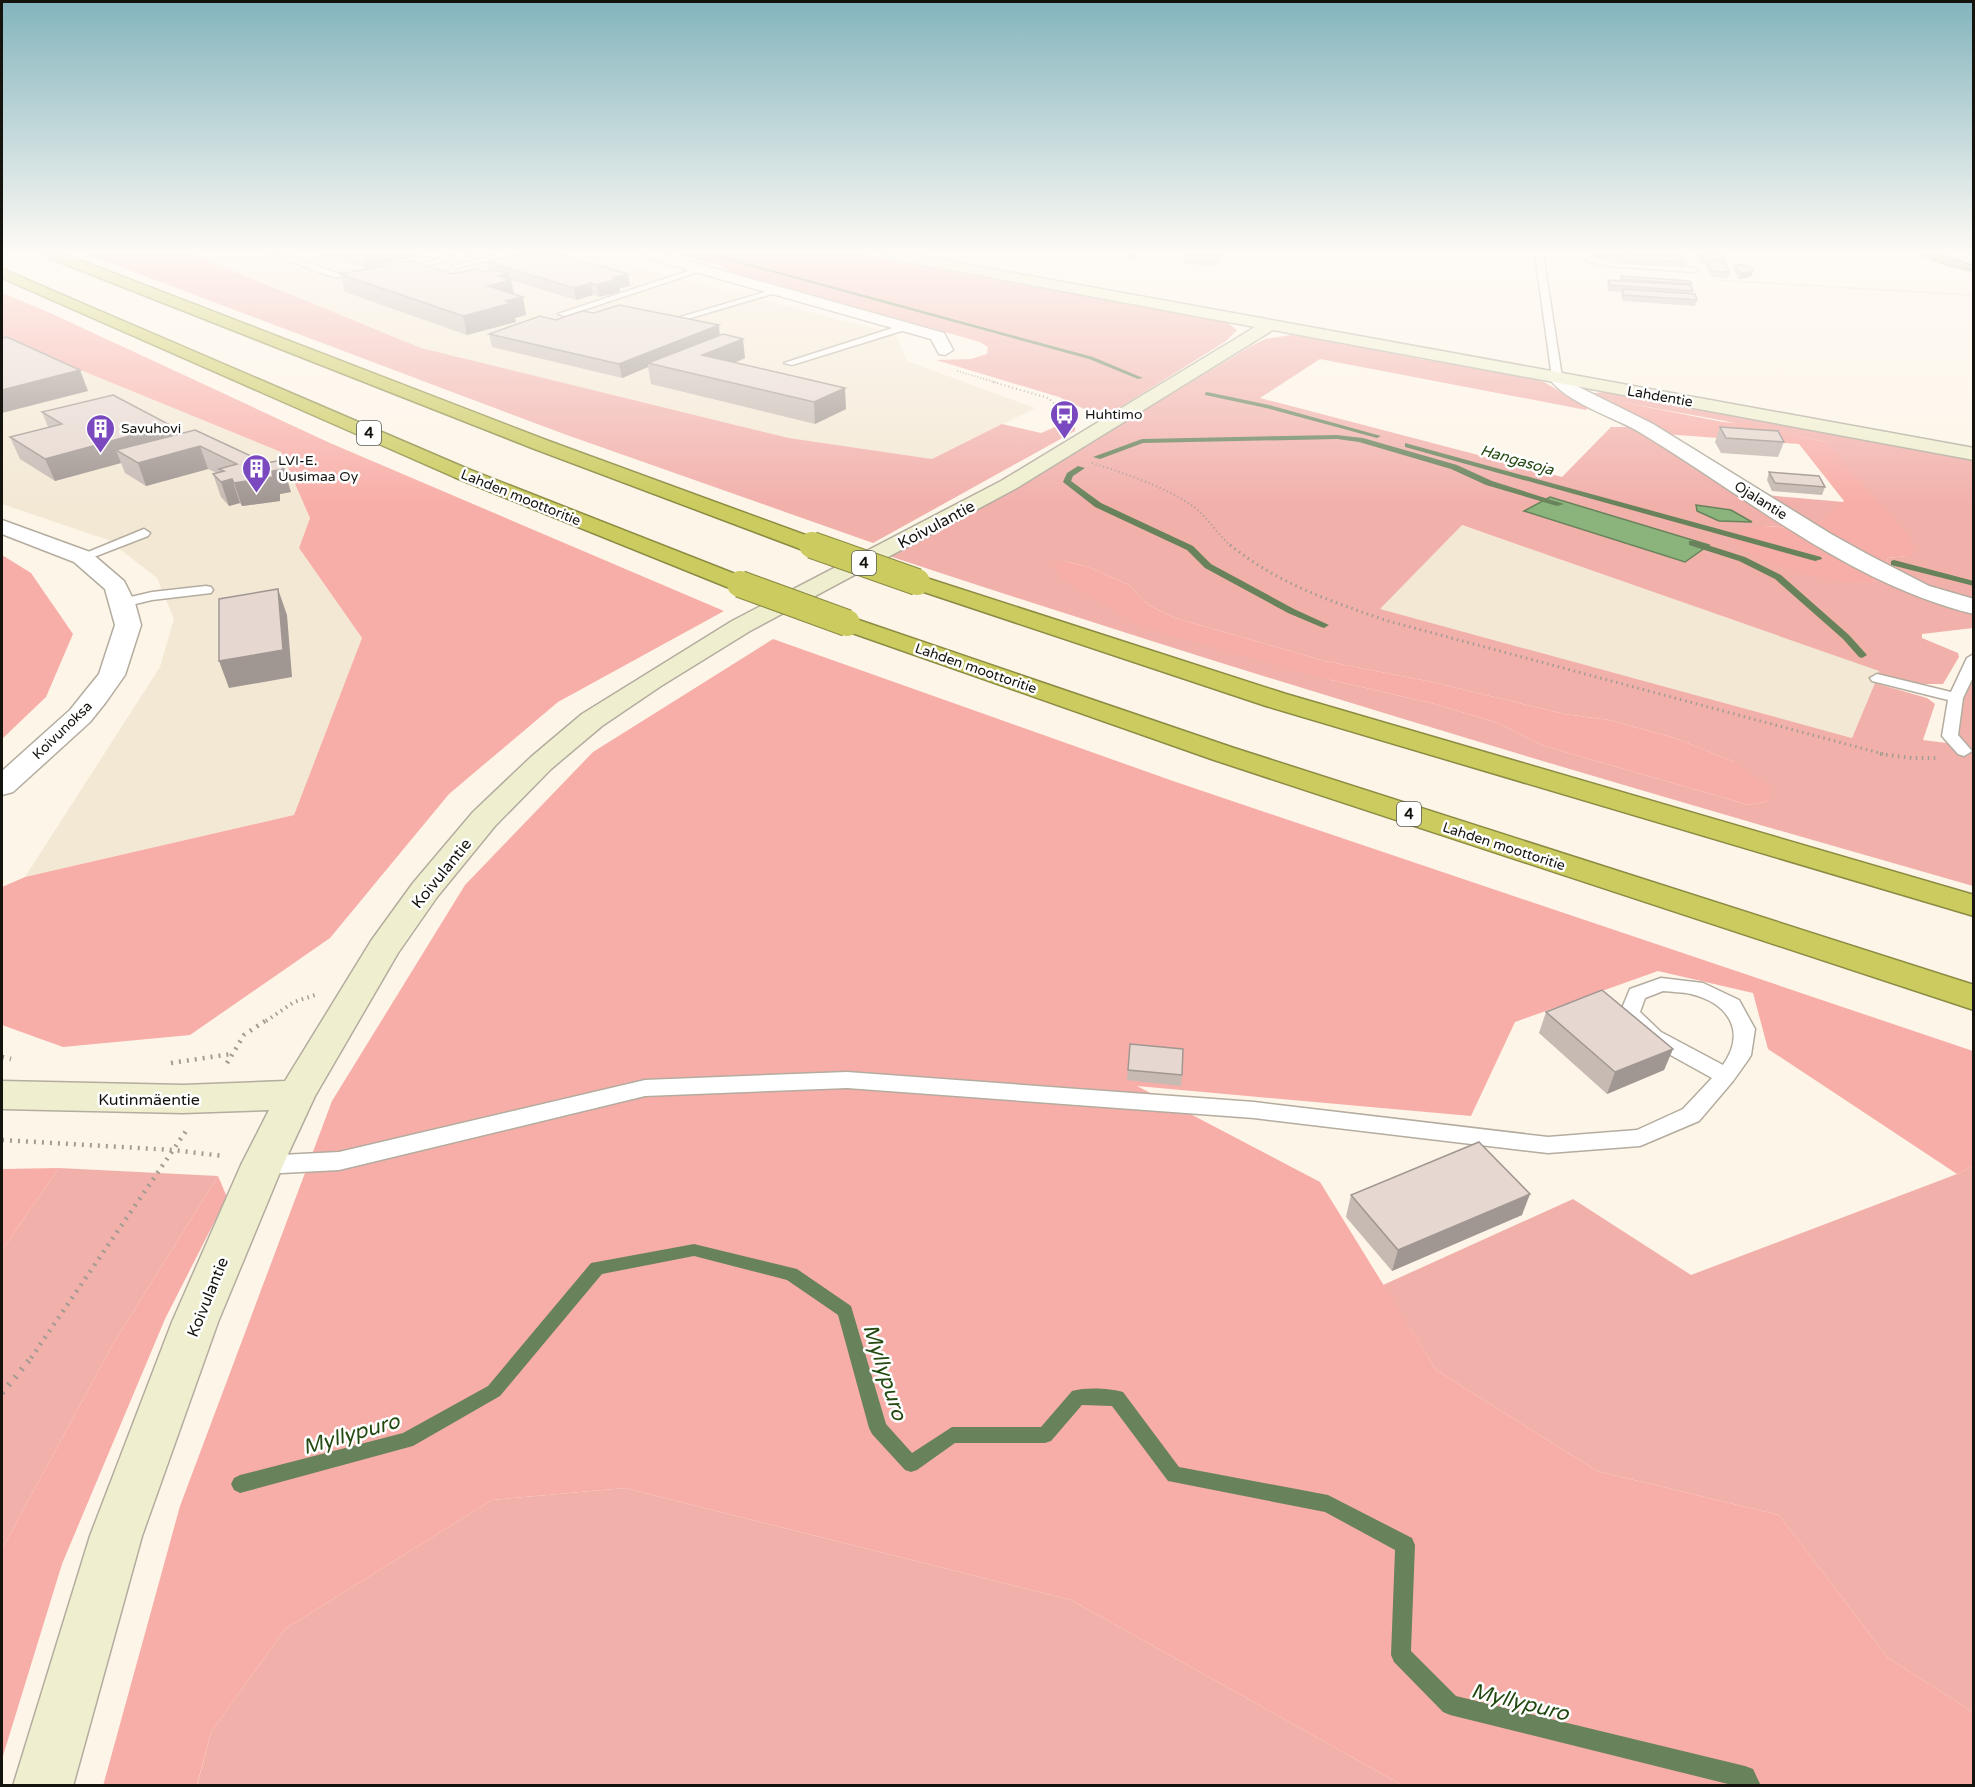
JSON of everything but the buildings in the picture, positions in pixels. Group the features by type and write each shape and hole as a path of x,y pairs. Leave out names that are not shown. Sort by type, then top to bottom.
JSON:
{"highway":[{"name":"Lahden moottoritie","path":"150,337 461,473 740,584 847,623 1224,754 1974,998"},
{"name":"4","path":"266,337 539,444 917,582 1276,700 1974,906"}],"street":[{"path":"939,337 945,350"},
{"name":"Koivulantie","path":"43,1785 116,1536 195,1322 262,1165 296,1095 383,948 425,890 484,819 540,763 592,720 741,626 1008,485 1249,337"},
{"name":"Lahdentie","path":"1343,337 1974,454"},
{"name":"Ojalantie","path":"1557,377 1569,389 1646,428 1859,560 1921,591 1974,607"},
{"name":"Koivunoksa","path":"2,527 82,557 116,586 123,603 128,626 112,675 80,716 2,786"},
{"name":"Kutinmäentie","path":"2,1095 206,1099 296,1095"}],"lane":[{"path":"789,363 872,337"},
{"path":"1551,337 1557,377"},
{"path":"82,557 144,533"},
{"path":"123,603 152,596 206,590"},
{"path":"1964,751 1950,736 1956,698 1974,658"},
{"path":"1877,678 1956,698"},
{"path":"262,1165 339,1161 645,1088 847,1080 1254,1110 1548,1145 1640,1138 1691,1114 1726,1076 1741,1055 1745,1029 1732,1005 1696,988 1661,984 1637,994 1630,1013 1654,1036 1726,1076"}],"path":[{"path":"1091,463 1131,475 1192,506 1204,516 1221,538 1258,567 1317,597 1388,621 1884,755 1953,758 1964,751"},
{"path":"2,1393 23,1370 173,1150 244,1035 294,1002 322,992 362,983"},
{"path":"2,1140 173,1150 219,1155 262,1165"}],"shaded area":[{"path":"103,337 330,443 724,611 558,702 449,794 330,938 190,1035 63,1047 2,1025 2,887 25,877 294,815 362,638 299,548 310,518 281,452 2,338"},
{"path":"307,337 395,337 421,348 789,438 932,459 1002,424 1041,433 1060,425 1075,427 1075,431 873,543 564,434"},
{"path":"395,337 897,337 907,361 1035,408 932,459 789,438 421,348"},
{"path":"964,337 1230,337 1103,418 1059,397 936,360 971,359 987,354 988,347"},
{"path":"1276,337 1317,338 1420,359 1518,375 1544,382 1588,408 1586,410 1320,359 1260,398 1562,477 1611,427 1631,427 1717,477 1796,528 1764,526 1809,574 1859,583 1887,580 1973,614 1973,628 1922,634 1922,638 1958,653 1959,657 1943,684 1923,684 1878,675 1879,671 1462,525 1380,609 1852,738 1875,683 1927,698 1935,704 1923,740 1963,745 1957,737 1961,703 1968,684 1973,683 1973,886 1430,727 889,556 1021,484 1253,345","holes":["1064,561 1088,567 1129,585 1148,605 1175,618 1325,661 1437,683 1564,714 1609,720 1675,738 1732,761 1769,801 1749,805 1544,746 1498,723 1435,704 1331,680 1062,579"]},
{"path":"2,338 281,452 310,518 299,548 362,638 294,815 25,877 160,667 174,619 157,578 108,540 2,504"},
{"path":"1607,392 1973,460 1973,602 1927,589 1886,568 1888,558 1907,556 1825,442 1591,396 1595,393"},
{"path":"1591,396 1723,422 1750,424 1825,442 1909,537 1915,552 1907,556 1888,558 1886,568 1813,529 1844,501 1799,444 1664,434"},
{"path":"1765,495 1844,502 1813,529"},
{"path":"1550,497 1709,545 1685,562 1524,511"},
{"path":"1696,505 1731,510 1752,522 1719,521 1697,511"},
{"path":"1461,525 1880,671 1852,738 1379,610"},
{"path":"1746,527 1796,528 1886,580 1858,583 1827,579 1772,563 1741,547 1730,538"},
{"path":"2,555 31,573 73,634 46,697 2,739"},
{"path":"1064,561 1088,567 1129,585 1148,605 1175,618 1325,661 1437,683 1564,714 1609,720 1675,738 1732,761 1770,787 1769,801 1749,805 1544,746 1498,723 1435,704 1331,680 1142,627 1062,579 1053,566"},
{"path":"773,639 1173,781 1973,1051 1973,1166 1957,1174 1768,1049 1753,993 1658,971 1515,1022 1471,1116 1137,1086 1320,1182 1436,1370 1597,1471 1779,1515 1888,1658 1973,1712 1973,1785 1402,1785 1071,1600 625,1488 492,1500 285,1629 211,1732 197,1785 103,1786 180,1506 332,1101 465,885 593,752"},
{"path":"1973,1166 1973,1712 1888,1658 1779,1515 1597,1471 1436,1370 1383,1285 1573,1199 1691,1275"},
{"path":"59,1168 218,1176 113,1344 2,1549 2,1250"},
{"path":"59,1168 2,1250 2,1169"},
{"path":"218,1176 227,1197 165,1319 62,1564 2,1759 2,1549 113,1344"},
{"path":"625,1488 1071,1600 1402,1785 197,1786 211,1732 285,1629 492,1500"}],"waterway":[{"name":"Hangasoja","path":"1015,337 1091,358 1140,378"},
{"name":"Hangasoja","path":"1207,394 1267,406 1377,436"},
{"path":"1097,457 1142,441 1337,437 1360,440 1454,467 1489,483 1560,504"},
{"name":"Hangasoja","path":"1408,445 1818,559"},
{"path":"1081,468 1070,475 1067,482 1098,505 1190,548 1208,566 1291,611 1324,625"},
{"path":"1692,543 1742,559 1778,577 1846,637 1862,655"},
{"name":"Hangasoja","path":"1894,563 1974,584"},
{"name":"Myllypuro","path":"240,1484 407,1440 494,1391 597,1268 694,1250 791,1274 845,1311 878,1428 911,1464 952,1435 1045,1435 1078,1397 1117,1398 1174,1475 1328,1504 1405,1545 1401,1655 1450,1705 1745,1777 1750,1786"}],"place":[{"name":"Huhtimo","path":"1064,440"},
{"name":"Savuhovi","path":"100,454"},
{"name":"LVI-E. Uusimaa Oy","path":"257,494"}]}
